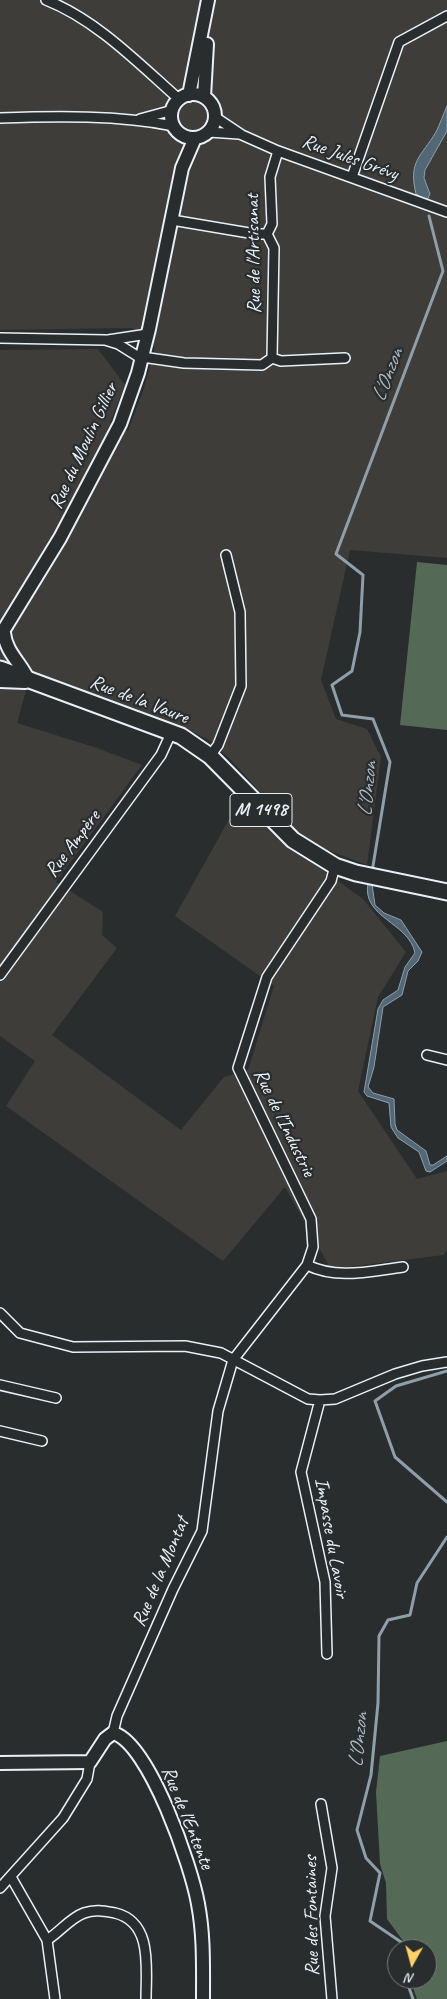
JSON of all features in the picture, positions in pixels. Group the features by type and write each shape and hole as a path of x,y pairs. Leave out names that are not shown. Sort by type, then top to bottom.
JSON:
{"main road":[{"path":"208,0 204,97 214,109 215,117 209,132 189,137 174,126 208,0"},
{"path":"181,102 204,97"},
{"name":"Rue du Moulin Gillier","path":"2,634 96,474 120,424 148,334 189,137"},
{"path":"2,634 8,651 33,681"},
{"name":"M 1498","path":"0,669 33,681"},
{"name":"Rue de la Vaure","path":"0,681 33,681 172,731 210,756 293,840 335,866 447,892"},
{"path":"0,1763 90,1762 105,1739 113,1733"},
{"name":"Rue de l'Entente","path":"113,1733 120,1735 141,1757 160,1794 188,1867 198,1902 203,1937 203,1999"}],"street":[{"path":"46,0 64,7 104,35 181,102 134,120"},
{"path":"352,177 399,42 447,16"},
{"path":"215,117 242,135"},
{"path":"0,118 134,120 174,126"},
{"path":"209,132 242,135"},
{"name":"Rue Jules Grévy","path":"242,135 278,151 447,212"},
{"name":"Rue de l'Artisanat","path":"272,358 274,248 267,234 272,224 270,177 278,151"},
{"path":"172,220 255,234 267,234"},
{"path":"0,338 105,340 148,334"},
{"path":"105,340 118,344 142,358 184,363 262,365 272,358 281,361 345,358"},
{"path":"210,756 218,745 241,686 240,612 226,555"},
{"name":"Rue Ampère","path":"0,976 161,755 172,731"},
{"name":"Rue de l'Industrie","path":"233,1360 307,1265 313,1247 311,1219 238,1068 267,977 331,881 335,866"},
{"path":"428,1055 447,1060"},
{"path":"307,1265 321,1272 339,1275 403,1267"},
{"path":"0,1313 20,1333 73,1347 185,1346 221,1353 308,1399 336,1399 394,1374 422,1366 447,1362"},
{"path":"0,1327 13,1326"},
{"name":"Rue de la Montat","path":"113,1733 117,1716 129,1688 202,1531 218,1411 233,1360"},
{"path":"0,1385 56,1398"},
{"name":"Impasse du Lavoir","path":"320,1400 301,1472 325,1582 327,1654"},
{"path":"0,1431 42,1441"},
{"path":"0,1888 63,1818 88,1779 90,1762"},
{"name":"Rue des Fontaines","path":"321,1804 332,1868 325,1916 332,1999"},
{"path":"11,1877 47,1940 55,1999"},
{"path":"47,1940 71,1920 85,1913 98,1910 124,1915 139,1928 146,1949 146,1999"}],"shaded area":[{"path":"0,0 447,0 447,558 350,550 321,680 336,719 367,729 381,757 367,865 306,842 229,758 209,740 181,726 0,665 0,350 98,349 125,385 110,423 128,431 144,388 155,348 132,328 0,330"},
{"path":"0,687 27,687 17,723 94,747 142,765 56,882 103,912 102,935 117,948 52,1035 181,1130 224,1077 248,1070 274,986 175,916 241,798 298,852 363,899 406,952 378,997 358,1091 417,1179 447,1171 447,1249 444,1255 331,1269 285,1187 223,1261 6,1106 35,1061 0,1036"}],"green space":[{"path":"417,562 447,565 447,730 400,725"},
{"path":"447,1741 447,1999 417,1999 414,1989 437,1989 437,1939 402,1939 387,1919 386,1883 380,1864 376,1792 380,1756"}],"water":[{"path":"447,106 447,131 425,170 424,178 430,194 427,200 416,194 414,183 415,166 436,132"},
{"path":"368,883 372,884 375,905 384,913 401,920 422,952 418,961 408,971 402,995 383,1007 374,1067 368,1087 373,1093 394,1099 397,1130 426,1151 430,1165 447,1156 447,1161 430,1172 426,1171 419,1152 398,1138 391,1127 389,1103 367,1096 364,1092 378,1009 383,1000 398,990 405,967 415,953 411,943 404,934 378,912 372,904 368,895"}],"waterway":[{"name":"L'Onzon","path":"372,872 390,762 373,719 342,715 332,685 352,671 360,632 363,575 336,554 443,271 429,216"},
{"name":"L'Onzon","path":"447,1371 396,1386 375,1401 395,1457 447,1502"},
{"name":"L'Onzon","path":"397,1939 370,1921 380,1873 366,1858 357,1830 371,1775 378,1703 379,1636 388,1620 410,1615 417,1583 447,1537"},
{"name":"L'Onzon","path":"410,1989 413,1999"}]}
